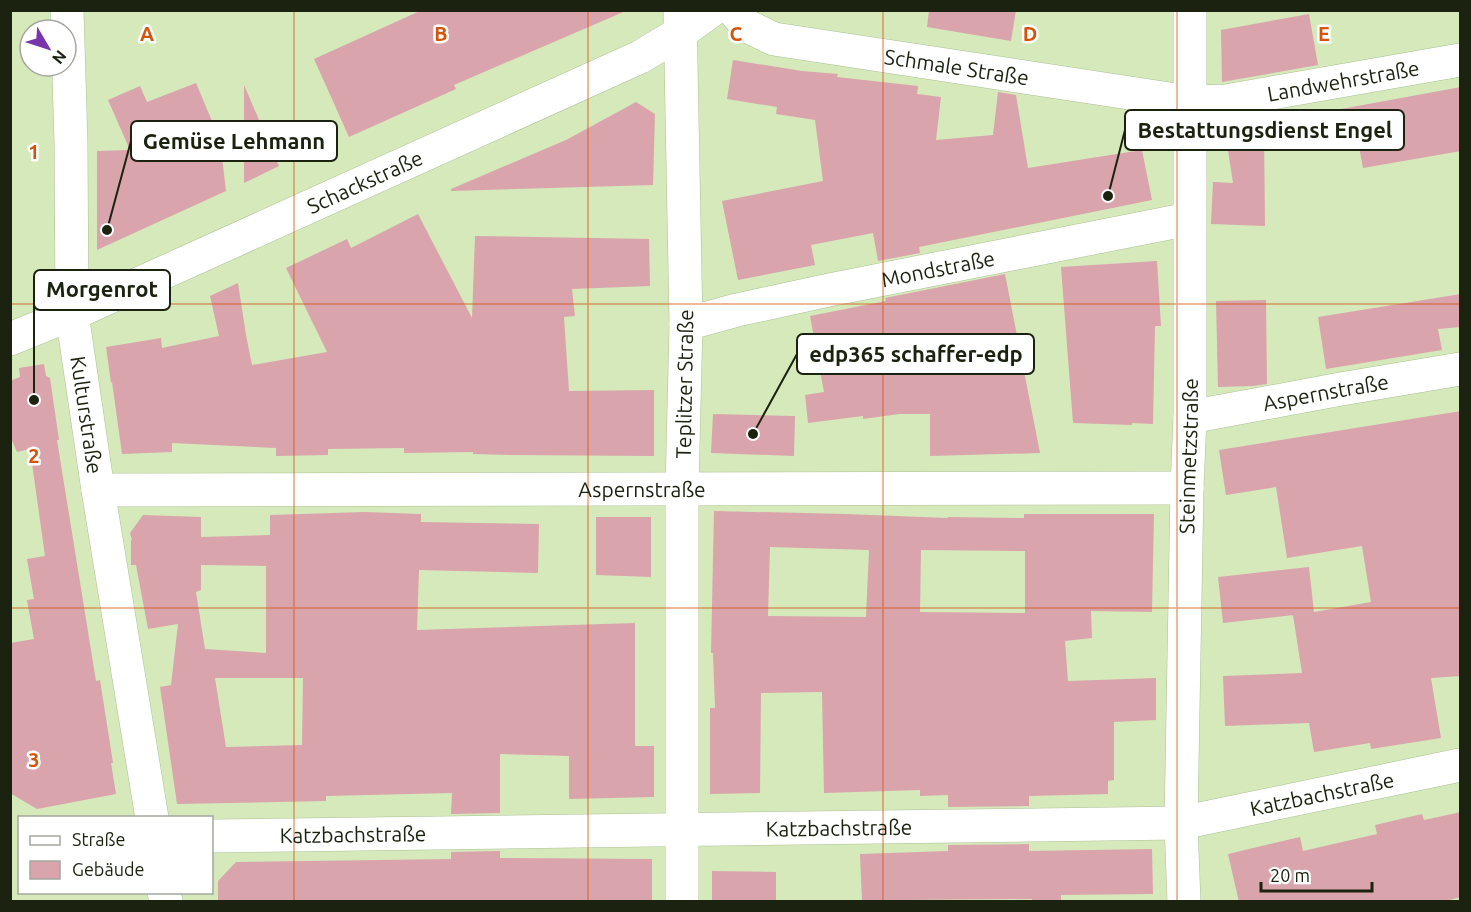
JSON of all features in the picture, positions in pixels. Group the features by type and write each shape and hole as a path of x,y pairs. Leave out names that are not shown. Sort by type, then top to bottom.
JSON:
{"street":[{"name":"Kulturstraße","path":"67,10 72,314 98,490 152,816"},
{"name":"Schackstraße","path":"10,339 72,314 640,57 680,22 712,10"},
{"name":"Schmale Straße","path":"732,10 747,26 774,39 1189,102"},
{"name":"Steinmetzstraße","path":"1184,902 1181,823 1190,417 1190,10"},
{"name":"Teplitzer Straße","path":"680,22 686,324 682,489 682,902"},
{"name":"Landwehrstraße","path":"1189,102 1226,101 1461,60"},
{"name":"Mondstraße","path":"686,324 737,310 829,290 1189,219"},
{"name":"Aspernstraße","path":"1190,417 1461,369"},
{"name":"Aspernstraße","path":"98,490 1187,488"},
{"name":"Katzbachstraße","path":"213,836 1181,823 1461,765"}],"building":[{"path":"422,10 628,10 454,85 456,89 349,137 314,59"},
{"path":"929,10 1016,10 1011,41 927,27"},
{"path":"1309,14 1318,65 1222,82 1221,30"},
{"path":"733,60 838,74 837,77 918,86 917,94 941,97 936,140 993,135 998,92 1016,95 1028,168 1142,150 1152,200 919,247 920,253 878,261 873,233 811,245 815,265 738,280 722,201 823,181 815,120 776,114 777,107 727,99"},
{"path":"196,83 220,140 226,191 97,250 97,151 130,150 108,100 140,86 147,102"},
{"path":"244,85 279,166 244,183"},
{"path":"1461,87 1461,151 1363,168 1358,142 1336,146 1330,111"},
{"path":"636,102 655,114 653,185 451,191 451,189 566,140"},
{"path":"1264,131 1265,226 1211,224 1213,182 1233,183 1226,137"},
{"path":"418,214 472,318 475,236 649,239 650,286 572,289 575,316 564,317 569,391 654,390 654,456 511,455 473,454 473,452 404,453 404,448 328,449 328,455 276,456 276,448 172,443 172,452 122,454 106,347 161,338 162,348 219,336 210,296 238,283 252,365 327,352 286,268 347,239 351,248"},
{"path":"1157,261 1161,326 1155,326 1153,424 1073,423 1061,267"},
{"path":"1005,274 1040,453 930,456 930,414 899,414 863,419 863,416 808,423 805,395 824,392 810,316 886,301 885,298"},
{"path":"1461,294 1461,327 1438,329 1442,350 1326,369 1318,317"},
{"path":"1266,300 1267,384 1218,387 1216,301"},
{"path":"44,364 46,376 50,378 59,440 57,440 96,681 100,680 116,794 37,809 10,793 10,643 34,639 27,600 34,599 27,559 45,556 30,449 17,452 10,436 10,381 20,377 19,368"},
{"path":"1461,411 1461,676 1431,678 1441,738 1371,749 1370,743 1314,752 1309,723 1225,726 1223,676 1302,673 1293,615 1223,623 1218,577 1309,567 1314,612 1371,602 1362,546 1287,558 1276,487 1226,495 1219,450"},
{"path":"713,414 795,416 794,456 711,453"},
{"path":"714,511 948,518 1024,518 1024,514 1154,514 1152,612 1091,611 1092,638 1065,641 1068,681 1156,678 1156,720 1114,722 1114,780 1108,781 1108,794 1029,796 1029,806 948,807 948,795 920,796 920,790 824,793 822,692 761,693 760,793 710,794 710,708 715,708 713,653 711,653","holes":["770,547 869,550 866,617 768,616","921,550 1025,551 1025,613 920,612"]},
{"path":"365,512 421,514 421,522 539,524 538,573 419,570 417,630 635,623 635,746 654,746 654,797 569,799 569,756 500,754 500,813 451,814 452,793 326,796 326,801 177,804 160,687 171,685 178,624 148,629 136,565 131,565 130,533 143,515 201,517 201,537 270,535 270,515","holes":["201,565 266,566 266,653 205,649 196,592 201,590","215,678 303,678 302,745 226,747"]},
{"path":"596,517 651,517 651,577 596,575"},
{"path":"1461,812 1461,897 1442,902 1239,902 1228,854 1300,837 1303,851 1377,834 1375,825 1422,814 1424,820"},
{"path":"1029,844 1029,851 1152,849 1153,894 1061,895 1061,902 1032,902 1032,899 862,902 860,854 948,851 948,845"},
{"path":"500,851 500,858 652,859 652,902 218,902 218,881 236,862 451,859 451,852"},
{"path":"712,871 776,872 776,902 712,902"}],"place":[{"name":"Bestattungsdienst Engel","path":"1108,196"},
{"name":"Gemüse Lehmann","path":"107,230"},
{"name":"Morgenrot","path":"34,400"},
{"name":"edp365 schaffer-edp","path":"753,434"}]}
